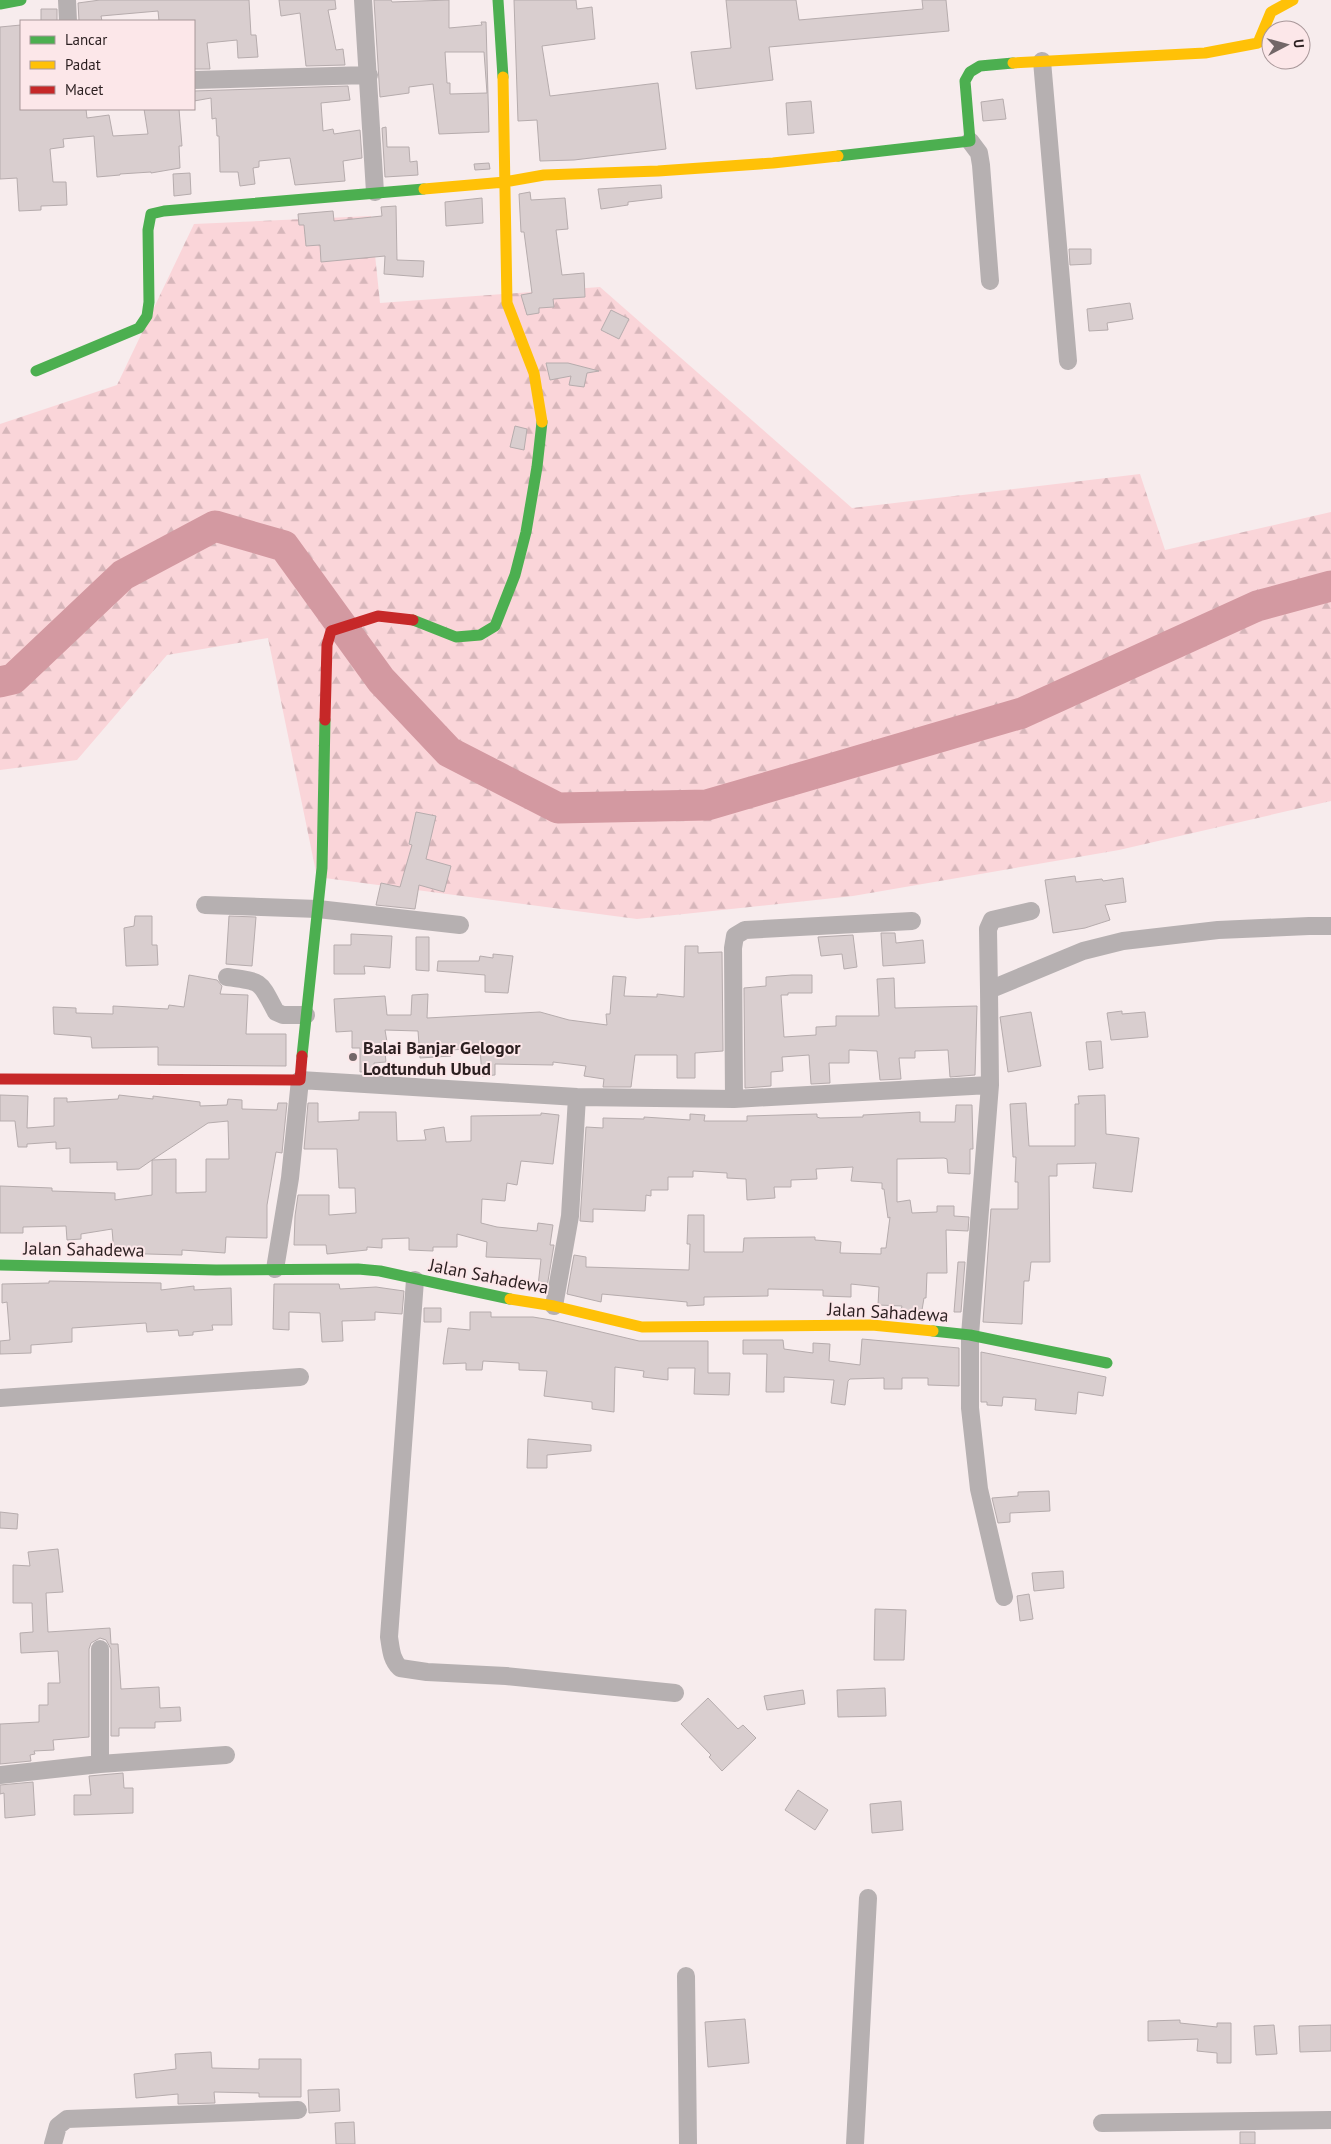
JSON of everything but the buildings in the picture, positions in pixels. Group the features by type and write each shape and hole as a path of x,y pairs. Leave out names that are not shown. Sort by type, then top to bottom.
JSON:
{"street":[{"path":"0,4 20,0"},
{"path":"67,0 68,20"},
{"path":"363,0 375,192"},
{"path":"275,1269 290,1178 322,868 327,645 331,631 378,616 408,618 456,637 480,634 495,626 500,617 526,532 542,424 534,373 507,303 502,43 498,0"},
{"path":"990,281 981,165 979,153 970,141 965,80 970,72 980,66 1205,53 1258,43 1268,14 1293,0"},
{"path":"1042,61 1068,361"},
{"path":"195,80 369,75"},
{"path":"36,372 139,328 147,316 149,302 148,230 151,214 164,211 505,182 544,175 658,171 773,163 970,141"},
{"path":"205,905 318,909 460,925"},
{"path":"1004,1597 979,1489 970,1408 970,1335 990,1085 988,929 992,920 1032,911"},
{"path":"734,1099 733,948 735,936 746,930 912,921"},
{"path":"989,990 1083,951 1124,941 1218,930 1331,926"},
{"path":"227,977 257,982 265,990 276,1012 283,1015 306,1015"},
{"path":"0,1079 300,1080 577,1097 734,1099 990,1085"},
{"path":"554,1306 570,1216 577,1097"},
{"name":"Jalan Sahadewa","path":"0,1265 216,1270 358,1269 380,1271 415,1280 554,1306 642,1327 872,1325 970,1335 1107,1363"},
{"path":"415,1280 390,1637 391,1653 394,1662 400,1668 427,1672 506,1676 675,1693"},
{"path":"0,1398 300,1377"},
{"path":"100,1649 100,1764"},
{"path":"0,1774 100,1764 226,1755"},
{"path":"855,2144 868,1898"},
{"path":"686,1976 688,2144"},
{"path":"53,2144 58,2126 67,2120 298,2110"},
{"path":"1102,2123 1331,2120"}],"green space":[{"path":"371,216 380,303 600,287 852,508 1140,474 1165,550 1331,512 1331,801 1119,850 853,896 637,919 317,877 268,638 167,655 77,760 0,770 0,424 117,385 194,224"}],"waterway":[{"path":"0,682 13,679 123,575 215,526 284,546 381,680 449,752 558,808 707,805 1022,713 1257,606 1331,586"}],"traffic: fast":[{"path":"0,4 21,0"},
{"path":"498,0 503,77"},
{"path":"838,156 970,141 965,81 970,72 980,66 1013,63"},
{"path":"36,371 139,328 147,316 149,302 148,230 151,214 164,211 424,189"},
{"path":"413,620 456,637 480,635 495,626 515,575 526,532 537,467 542,422"},
{"path":"302,1056 322,868 325,720"},
{"path":"0,1265 216,1270 358,1269 380,1271 510,1299"},
{"path":"933,1331 970,1335 1107,1363"}],"traffic: slow":[{"path":"1013,63 1205,53 1258,43 1271,12 1293,0"},
{"path":"503,77 507,303 534,373 542,422"},
{"path":"424,189 505,182 544,175 658,171 773,163 838,156"},
{"path":"510,1299 554,1306 642,1327 872,1325 933,1331"}],"traffic: jam":[{"path":"325,720 327,645 331,631 378,616 413,620"},
{"path":"0,1079 300,1080 302,1056"}],"place":[{"name":"Balai Banjar Gelogor Lodtunduh Ubud","path":"353,1057"}]}
